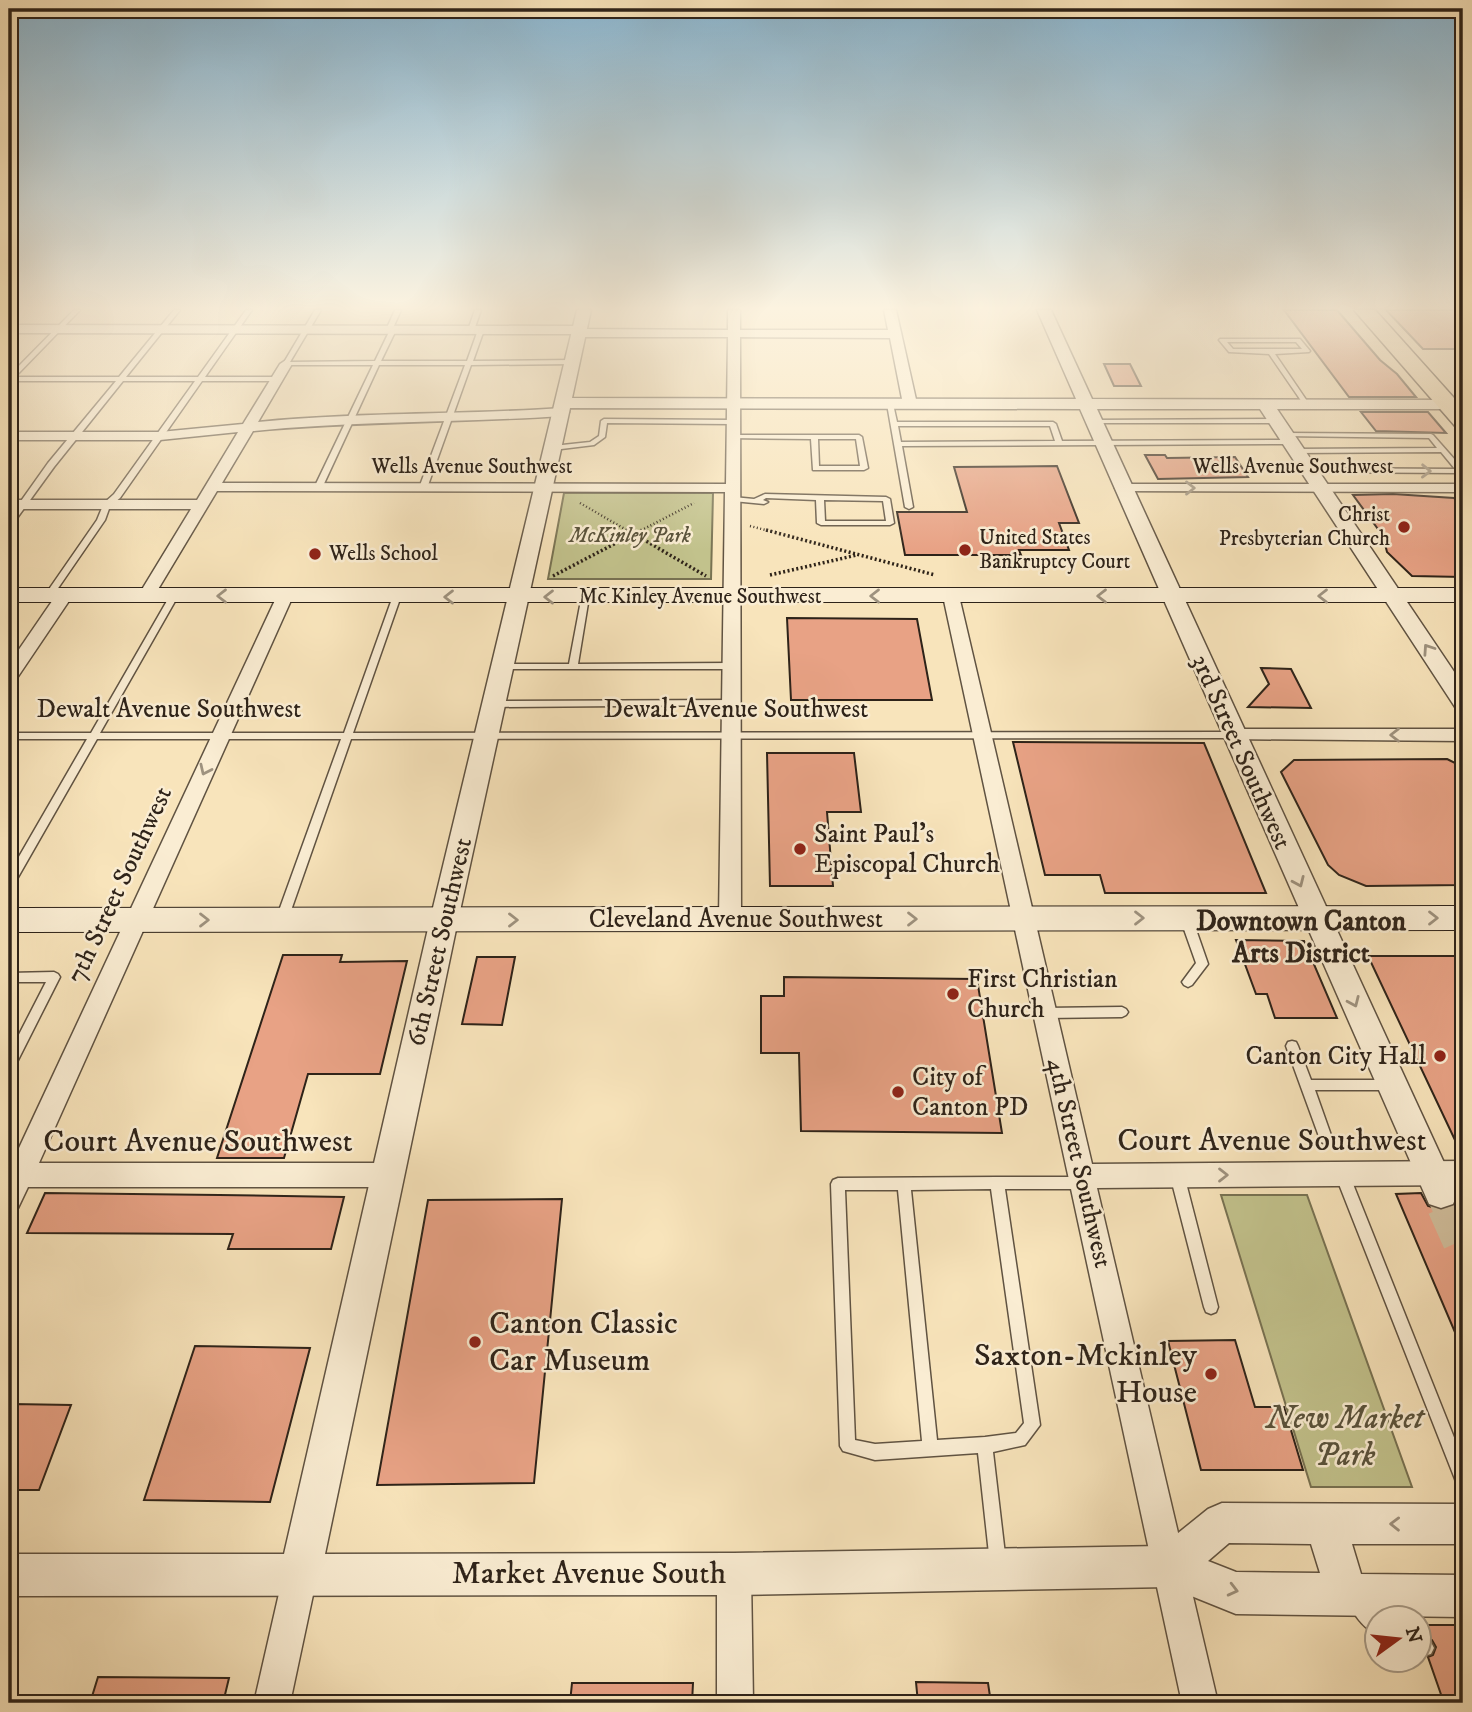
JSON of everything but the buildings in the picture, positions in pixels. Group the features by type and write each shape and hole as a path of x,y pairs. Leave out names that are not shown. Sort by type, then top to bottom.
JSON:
{"main road":[{"path":"1435,390 1463,421"},
{"name":"Mc Kinley Avenue Southwest","path":"9,595 397,596 520,588 584,597 732,588 951,596 1463,595"},
{"name":"Cleveland Avenue Southwest","path":"10,922 282,919 1463,918"}],"street":[{"path":"146,596 270,390"},
{"name":"6th Street Southwest","path":"300,1576 444,920 567,390"},
{"path":"730,919 733,522 727,492 732,390"},
{"path":"907,390 910,404"},
{"name":"3rd Street Southwest","path":"1079,390 1391,1085 1445,1180"},
{"path":"9,436 160,436 352,419 449,418 563,407 732,404 1448,404"},
{"path":"1265,404 1463,702"},
{"name":"Wells Avenue Southwest","path":"211,487 727,492"},
{"name":"Wells Avenue Southwest","path":"1122,488 1463,488"},
{"path":"15,505 201,504"},
{"path":"9,677 57,595"},
{"name":"7th Street Southwest","path":"9,1199 14,1175 136,920 285,596"},
{"name":"4th Street Southwest","path":"951,596 1200,1703"},
{"name":"Dewalt Avenue Southwest","path":"1233,735 1463,735"},
{"name":"Court Avenue Southwest","path":"1082,1180 1177,1175 1342,1174 1445,1180"},
{"name":"Court Avenue Southwest","path":"14,1175 388,1175"},
{"path":"1170,1566 1222,1523 1463,1524"},
{"path":"1325,1523 1348,1594"},
{"name":"Market Avenue South","path":"9,1575 734,1574 1170,1566 1236,1593 1463,1596"},
{"path":"734,1574 735,1703"},
{"path":"272,1703 300,1576"}],"lane":[{"path":"9,523 15,505 112,390"},
{"path":"57,595 107,505 117,496 192,390"},
{"path":"318,488 366,390"},
{"path":"424,488 458,390"},
{"path":"1297,390 1306,404"},
{"path":"890,404 909,507"},
{"path":"553,448 592,444 602,437 604,421 814,437 859,437 864,468 816,468 814,437"},
{"path":"1093,422 1443,450"},
{"path":"894,424 1053,424 1060,444"},
{"path":"898,444 1060,444 1287,437 1431,436 1462,472"},
{"path":"1309,470 1462,472"},
{"path":"727,492 765,502 808,502 820,499 886,499 890,523 821,523 820,499"},
{"path":"9,883 174,596"},
{"path":"282,919 397,596"},
{"path":"573,667 584,597"},
{"path":"502,667 732,666"},
{"path":"493,704 732,703"},
{"name":"Dewalt Avenue Southwest","path":"9,736 1233,735"},
{"path":"1186,918 1202,964 1188,982"},
{"path":"9,977 54,977 9,1066"},
{"path":"1045,1013 1122,1012"},
{"path":"1292,1046 1326,1138"},
{"path":"1307,1085 1391,1085"},
{"path":"1342,1174 1463,1479"},
{"path":"1177,1175 1211,1307"},
{"path":"998,1183 1032,1425 1020,1440 985,1445 875,1452 848,1446 838,1185 1082,1180"},
{"path":"904,1184 930,1448"},
{"path":"985,1445 999,1569"},
{"path":"1348,1594 1364,1612"}],"path":[{"path":"543,490 562,492 711,579 732,588 757,578 857,555"},
{"path":"520,588 548,579 716,492 727,492"},
{"path":"733,522 948,579 951,596"}],"green space":[{"name":"McKinley Park","path":"564,493 713,493 711,579 548,579"},
{"name":"New Market Park","path":"1221,1195 1307,1195 1412,1487 1311,1487"}],"tunnel":[{"path":"1441,1193 1447,1207"},
{"path":"1446,1206 1463,1244"}],"place":[{"name":"Christ Presbyterian Church","path":"1404,527"},
{"name":"United States Bankruptcy Court","path":"965,550"},
{"name":"Wells School","path":"315,554"},
{"name":"Saint Paul's Episcopal Church","path":"800,849"},
{"name":"First Christian Church","path":"953,994"},
{"name":"Canton City Hall","path":"1440,1056"},
{"name":"City of Canton PD","path":"898,1092"},
{"name":"Canton Classic Car Museum","path":"475,1342"},
{"name":"Saxton-Mckinley House","path":"1211,1374"}],"district":[{"name":"Downtown Canton Arts District","path":"1301,937"}]}
